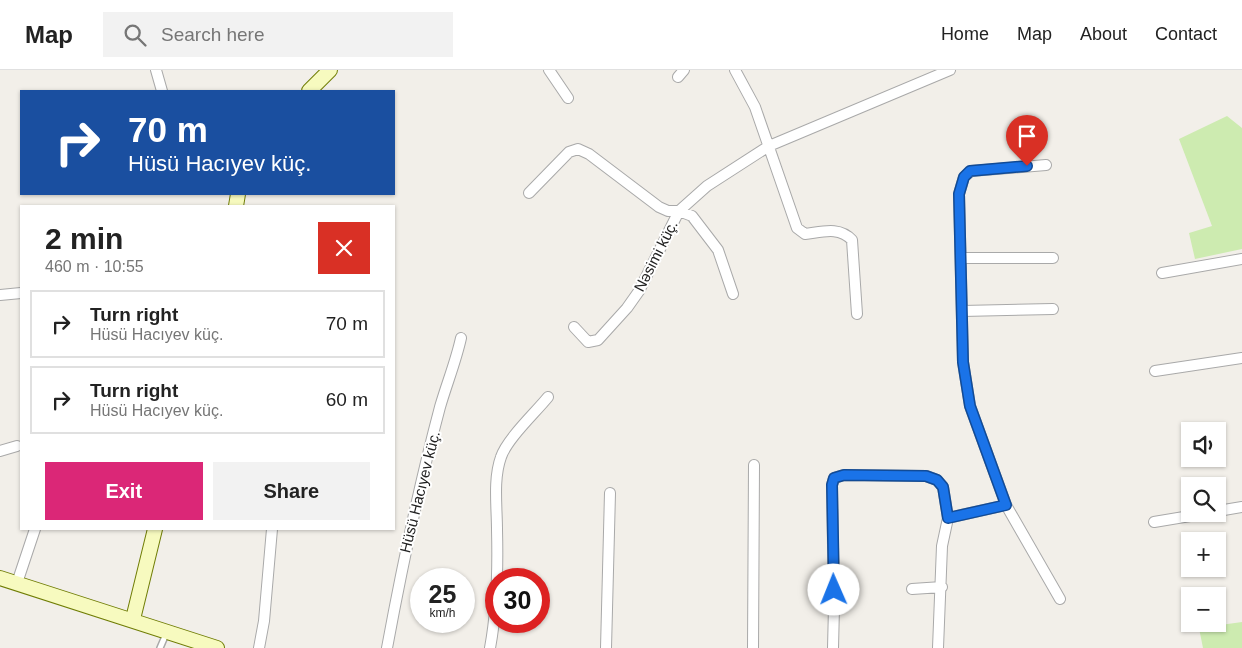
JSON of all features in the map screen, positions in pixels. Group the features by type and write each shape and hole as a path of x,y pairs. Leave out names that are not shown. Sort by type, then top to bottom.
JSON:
{"main road":[{"path":"310,90 330,70"},
{"path":"132,619 155,530"},
{"path":"0,578 132,619 217,648"}],"street":[{"path":"156,70 162,90"},
{"path":"549,70 568,98"},
{"path":"734,70 755,107 797,228 805,234 838,231 846,233 852,240 857,314"},
{"name":"Nəsimi küç.","path":"574,327 588,342 598,340 627,308 639,291 679,211 707,186 769,146 950,70"},
{"path":"529,193 569,152 578,149 589,154 659,207 692,216 718,250 733,294"},
{"path":"1046,165 970,171 964,177 959,194 963,362 970,406 1006,505 1060,599"},
{"path":"961,258 1053,258"},
{"path":"1162,273 1242,259"},
{"path":"0,296 20,293"},
{"path":"962,310 1053,309"},
{"name":"Hüsü Hacıyev küç.","path":"387,648 403,560 441,405 456,362 461,338"},
{"path":"1155,371 1242,358"},
{"path":"490,648 493,632 497,546 497,480 500,458 506,447 548,397"},
{"path":"0,451 17,446"},
{"path":"753,648 754,465"},
{"path":"832,648 834,607 832,485 834,478 844,475 926,476 937,480 943,487 948,518 942,546 942,587 938,648"},
{"path":"606,648 610,493"},
{"path":"948,518 1006,505"},
{"path":"1226,510 1242,507"},
{"path":"1154,522 1181,518"},
{"path":"17,583 35,530"},
{"path":"259,648 264,621 272,530"},
{"path":"912,589 942,587"}],"lane":[{"path":"160,648 168,631"}],"green space":[{"path":"1227,116 1242,128 1242,249 1195,259 1189,233 1212,226 1179,139"},
{"path":"1242,622 1242,648 1203,648 1200,632 1226,632 1226,624"}],"route":[{"path":"834,590 832,485 834,478 844,475 926,476 937,480 943,487 948,518 1006,505 970,406 963,362 959,194 964,177 970,171 1027,166"}]}
